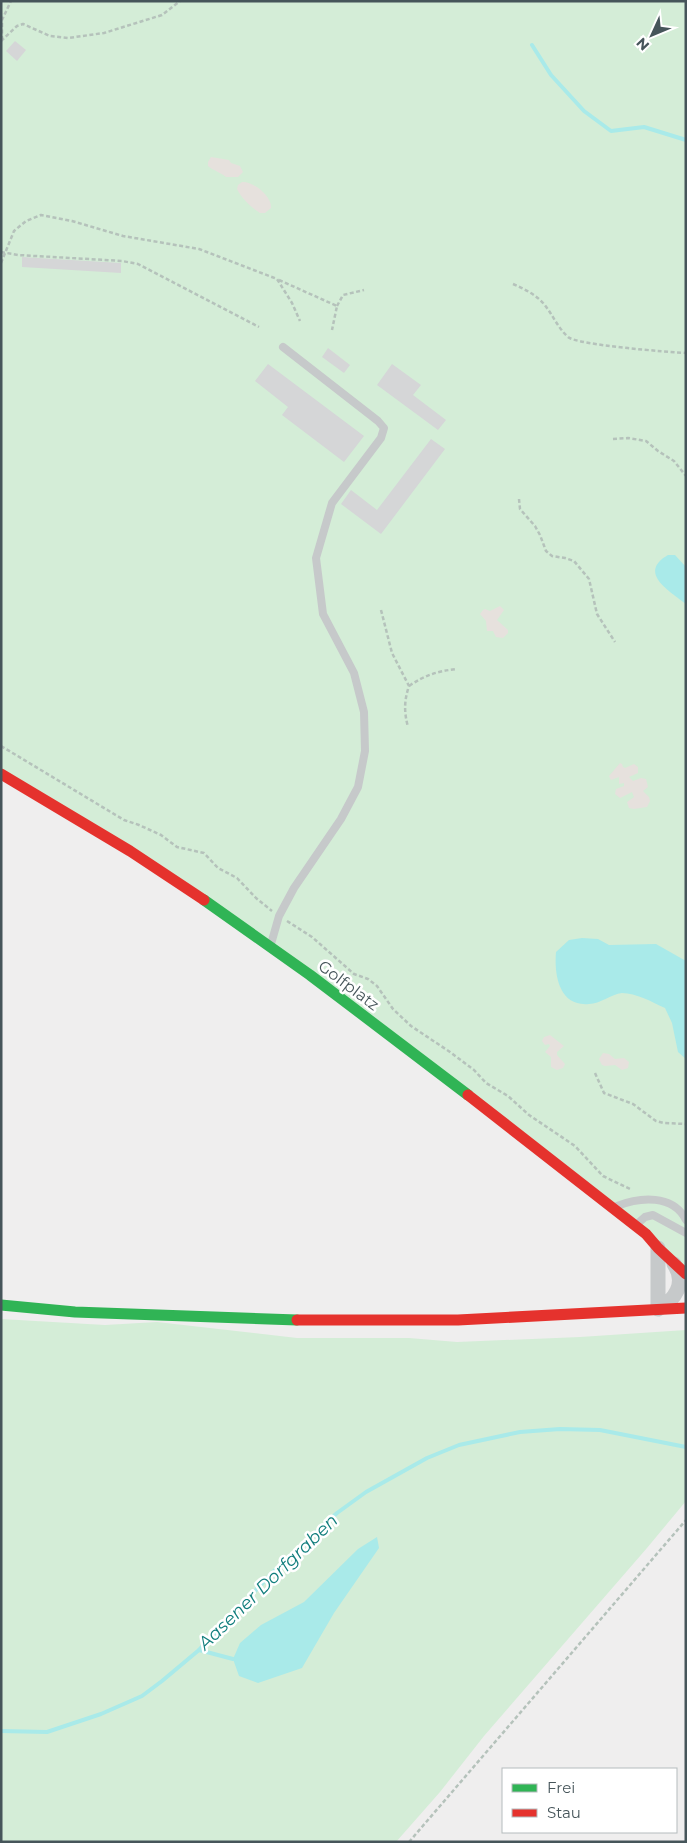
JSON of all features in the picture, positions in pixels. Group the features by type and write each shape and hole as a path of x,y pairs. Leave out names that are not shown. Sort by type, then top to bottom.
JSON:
{"street":[{"name":"Golfplatz","path":"1,774 125,848 271,946 636,1225 686,1274"},
{"path":"658,1248 658,1309"},
{"path":"658,1309 671,1300 679,1288 680,1277 672,1261"},
{"path":"1,1305 75,1312 297,1320 458,1320 686,1308"}],"lane":[{"path":"271,946 280,916 294,888 341,819 358,787 365,751 364,712 354,673 323,614 316,558 332,503 381,438 384,428 378,421 283,347"},
{"path":"613,1207 628,1202 649,1199 668,1202 686,1220"},
{"path":"636,1225 645,1217 653,1215 686,1233"}],"path":[{"path":"2,41 2,20 11,1"},
{"path":"2,41 17,26 23,24 50,36 68,38 104,33 162,15 180,1"},
{"path":"1,263 3,252 14,231 26,221 41,215 72,221 123,236 199,250 277,279 337,306"},
{"path":"3,252 18,255 122,261 138,264 258,328"},
{"path":"277,279 292,303 300,321"},
{"path":"514,284 532,293 543,303 558,326 570,339 656,352 686,353"},
{"path":"332,330 337,306 343,295 364,290"},
{"path":"613,439 628,438 646,441 674,461 686,476"},
{"path":"519,498 520,509 535,526 546,551 552,556 574,561 589,579 597,614 615,642"},
{"path":"381,610 392,653 409,686"},
{"path":"408,727 405,715 405,699 409,686 422,677 438,671 457,669"},
{"path":"1,746 124,820 160,835 177,847 204,853 218,868 238,878 256,898 312,937 354,974 376,986 393,1009 410,1026 450,1052 474,1070 486,1083 508,1096 529,1115 575,1146 603,1176 649,1199"},
{"path":"595,1073 604,1093 633,1104 656,1121 686,1124"},
{"path":"409,1842 686,1520"}],"green space":[{"path":"1,1 686,1 686,1267 420,1052 1,768"},
{"path":"1,1319 105,1325 157,1322 297,1338 409,1338 457,1342 686,1330 686,1501 484,1736 440,1792 396,1842 1,1842"}],"sand":[{"path":"211,157 229,160 231,163 240,166 243,172 238,177 226,177 208,166"},
{"path":"242,182 251,184 261,190 268,199 271,208 265,213 260,213 251,206 237,189 238,185"},
{"path":"500,606 504,610 497,620 508,630 508,633 503,638 496,637 493,631 487,631 486,621 480,614 485,609 490,611"},
{"path":"620,763 625,768 634,764 638,767 638,773 629,777 633,781 641,778 646,779 648,787 643,791 650,801 647,807 629,808 627,802 634,797 632,792 620,798 615,794 616,789 624,786 624,783 619,784 619,777 611,780 609,776"},
{"path":"550,1035 564,1046 557,1052 557,1055 565,1064 563,1068 557,1070 551,1067 551,1057 545,1052 550,1046 549,1044 545,1045 542,1041 544,1037"},
{"path":"603,1053 609,1054 615,1059 624,1058 629,1062 628,1068 622,1070 615,1065 602,1065 599,1059"}],"water":[{"path":"668,555 675,555 686,567 686,604 665,588 656,575 655,568"},
{"path":"582,938 598,939 609,945 656,944 686,961 686,1059 678,1052 672,1023 665,1008 644,998 627,993 618,994 589,1004 579,1004 565,995 560,988 556,970 556,952 569,940"},
{"path":"377,1537 379,1548 334,1613 302,1668 258,1683 239,1676 233,1659 240,1643 261,1625 304,1602 358,1549"}],"building":[{"path":"15,41 26,50 17,61 6,51"},
{"path":"22,257 121,263 121,273 22,267"},
{"path":"328,348 350,365 344,373 322,357"},
{"path":"268,364 364,436 344,462 282,415 288,407 255,381"},
{"path":"392,364 421,385 413,395 446,420 438,430 377,385"},
{"path":"431,439 445,449 381,534 341,504 351,490 377,510"}],"waterway":[{"path":"532,45 551,75 584,111 611,131 644,127 686,140"},
{"name":"Aasener Dorfgraben","path":"1,1731 47,1732 101,1714 142,1696 199,1650 273,1572 337,1513 366,1492 427,1458 459,1445 520,1432 560,1429 600,1430 686,1447"},
{"path":"199,1650 233,1659"}],"traffic: fast":[{"path":"204,900 310,975 468,1095"},
{"path":"1,1305 75,1312 297,1320"}],"traffic: jam":[{"path":"1,774 130,851 204,900"},
{"path":"468,1095 646,1234 686,1274"},
{"path":"297,1320 458,1320 686,1308"}]}
